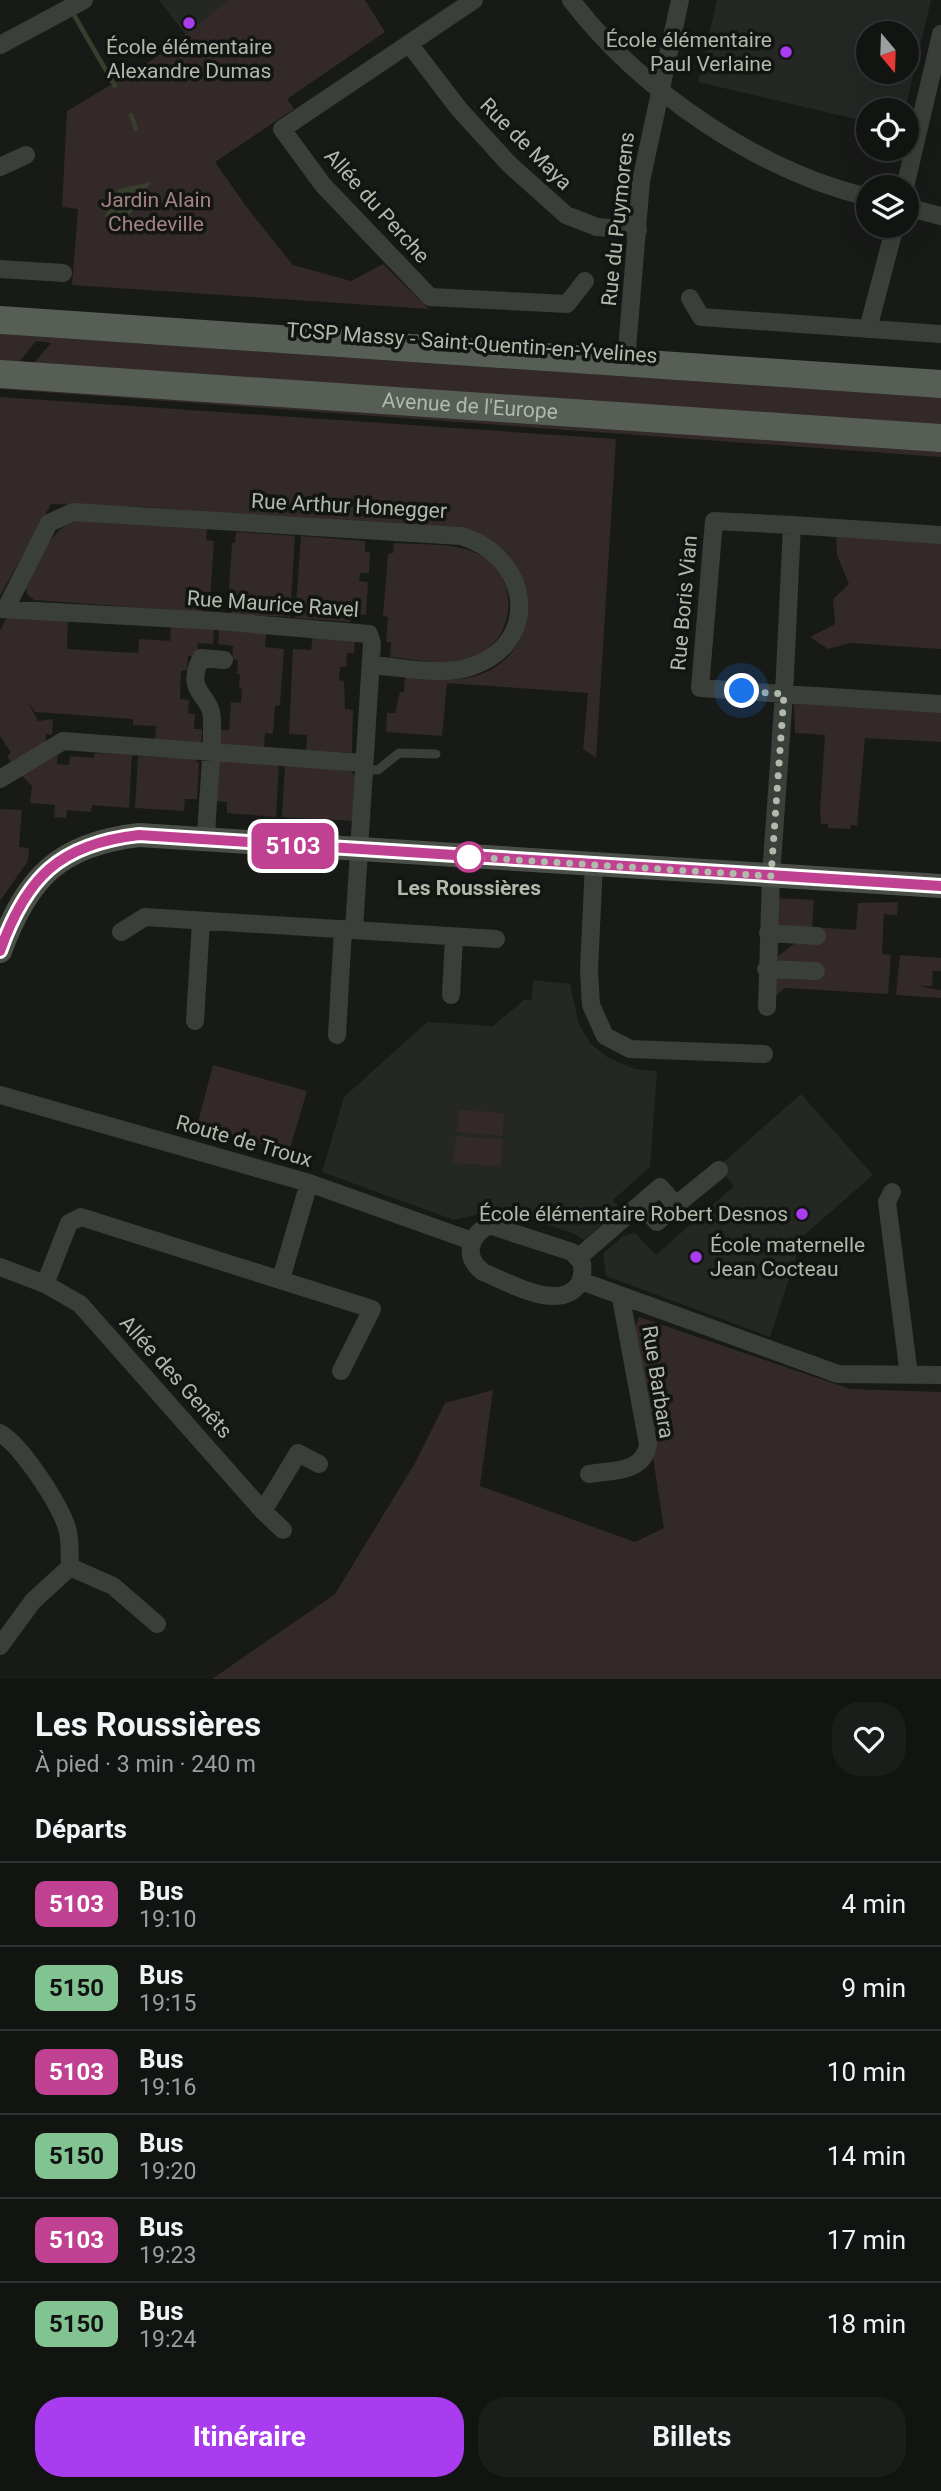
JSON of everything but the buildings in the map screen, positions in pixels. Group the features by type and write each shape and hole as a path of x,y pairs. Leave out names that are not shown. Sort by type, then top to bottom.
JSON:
{"main road":[{"path":"0,320 941,384"},
{"name":"Avenue de l'Europe","path":"0,374 941,438"}],"street":[{"path":"0,45 84,0"},
{"path":"571,0 629,62 714,129 802,176 856,193"},
{"name":"Rue du Puymorens","path":"626,362 641,181 659,87 680,0"},
{"name":"Allée du Perche","path":"463,3 410,45 282,129 323,185 430,297 567,304 585,281"},
{"path":"908,175 937,71 941,34"},
{"name":"Rue de Maya","path":"410,45 467,118 509,164 566,215 597,227 638,230"},
{"path":"0,167 26,155"},
{"path":"919,210 941,216"},
{"path":"869,329 892,238"},
{"path":"0,269 63,273"},
{"path":"690,298 701,317 941,334"},
{"name":"Rue Arthur Honegger","path":"3,608 50,523 73,512 461,536 491,548 503,559 514,579 519,602 517,619 502,649 472,666 455,670 371,665"},
{"name":"Rue Boris Vian","path":"784,694 700,688 714,521 792,525"},
{"path":"767,1007 766,969 792,525 941,535"},
{"name":"Rue Maurice Ravel","path":"3,608 365,632 372,639 358,849 337,1035"},
{"path":"206,840 212,715 194,687 195,671 201,658 224,660"},
{"path":"784,694 941,704"},
{"path":"0,779 63,741 209,750 363,766"},
{"path":"2,941 15,912 42,873 84,846 109,838 139,835 941,886"},
{"path":"594,863 590,986 595,1020 605,1036 629,1049 764,1054"},
{"path":"121,932 145,917 496,939"},
{"path":"195,1021 201,920"},
{"path":"768,933 817,936"},
{"path":"451,995 454,937"},
{"path":"766,969 816,971"},
{"name":"Route de Troux","path":"0,1095 309,1183 472,1241"},
{"path":"579,1257 641,1204 657,1222 719,1170"},
{"path":"281,1279 309,1183"},
{"path":"892,1192 887,1202 909,1375"},
{"path":"45,1284 69,1223 81,1217 372,1309 341,1371"},
{"path":"495,1225 579,1257 583,1270 581,1281 572,1292 551,1297 478,1268 471,1253 472,1241 482,1228 495,1225"},
{"name":"Allée des Genêts","path":"0,1267 45,1284 80,1304 263,1511 283,1530"},
{"path":"581,1281 621,1298 838,1374 941,1375"},
{"name":"Rue Barbara","path":"589,1474 635,1465 646,1454 648,1444 621,1298"},
{"path":"0,1433 17,1447 62,1517 69,1537 70,1567 33,1601 0,1646"},
{"path":"263,1511 298,1453 319,1464"},
{"path":"70,1567 113,1586 157,1625"}],"lane":[{"name":"TCSP Massy - Saint-Quentin-en-Yvelines","path":"0,329 941,392"},
{"path":"363,766 378,770 399,753 436,754"}],"shaded area":[{"name":"École élémentaire Alexandre Dumas","path":"159,0 229,0 186,35"},
{"name":"École élémentaire Paul Verlaine","path":"717,0 931,0 919,51 919,21 856,21 856,84 911,84 908,98 856,98 856,119 698,82"},
{"path":"151,182 123,225 105,216 118,189"},
{"path":"533,980 570,984 579,1025 591,1044 607,1057 635,1069 657,1071 650,1167 613,1200 620,1209 584,1240 572,1233 506,1211 496,1210 454,1220 322,1172 344,1097 427,1022 493,1026 524,1000 532,1000"},
{"path":"801,1094 873,1175 803,1236 770,1337 606,1276 603,1254 623,1236 635,1233 656,1255 734,1186 718,1167"}],"green space":[{"name":"Jardin Alain Chedeville","path":"229,0 365,0 385,32 287,99 294,109 215,162 293,265 351,281 383,264 429,309 72,285 78,209 62,207 67,111 152,60"},
{"path":"0,334 941,398 941,433 0,369","holes":["36,341 51,343 34,363 20,361"]},
{"path":"0,383 941,445 941,457 0,389"},
{"path":"0,397 616,439 596,758 583,749 588,693 447,683 442,736 386,732 387,713 395,713 400,692 404,692 405,675 445,679 475,676 505,659 519,642 526,621 527,600 522,578 511,559 495,543 474,532 147,507 51,504 0,596"},
{"path":"79,520 207,529 206,540 214,541 210,600 202,600 201,612 34,600 27,594 26,587 46,546 60,530"},
{"path":"236,532 295,536 290,617 231,614 231,602 228,601 232,543 235,543"},
{"path":"301,536 365,541 365,552 370,552 369,573 360,573 359,581 368,582 366,615 351,614 350,622 295,618"},
{"path":"836,536 941,543 941,649 850,643 828,649 810,637 835,624 833,599 849,584 837,555"},
{"path":"394,543 460,548 480,555 493,565 502,577 508,607 500,635 490,647 476,656 456,662 390,657 391,642 386,642 388,617 383,616 388,554 393,553"},
{"path":"7,617 68,620 67,649 138,653 139,639 170,641 171,627 214,629 213,644 198,643 197,657 188,656 187,670 181,671 180,699 189,700 188,714 195,714 194,729 202,729 201,744 155,741 156,726 133,725 133,719 35,712 27,700 38,721 53,719 52,735 46,734 45,747 14,767 7,756 11,753 0,736 0,631"},
{"path":"219,629 266,633 265,647 284,649 280,705 275,706 273,734 265,733 264,748 218,745 219,730 229,730 231,702 241,703 242,689 239,688 240,674 237,674 238,660 232,659 233,646 218,644"},
{"path":"313,636 355,638 354,653 347,653 346,667 340,667 339,680 344,681 345,709 353,710 352,753 306,750 307,735 289,734 293,649 311,650"},
{"path":"794,702 941,708 941,742 865,738 857,826 851,825 850,829 828,828 828,824 821,824 820,811 825,735 795,733"},
{"path":"58,751 57,764 69,765 70,756 94,758 95,753 132,755 129,808 92,805 91,812 67,810 66,818 54,817 55,805 30,803 32,786 21,775"},
{"path":"138,756 194,759 199,763 197,799 185,799 184,811 135,808"},
{"path":"217,763 279,764 276,817 227,813 227,802 215,801"},
{"path":"285,764 346,768 355,775 353,821 282,817"},
{"path":"0,809 22,810 19,847 29,848 28,861 0,901"},
{"path":"775,898 814,900 812,927 856,930 858,903 898,902 897,915 884,914 882,954 891,955 888,994 785,988 774,997 759,980 799,966 774,959 798,941 776,926"},
{"path":"900,955 941,958 941,971 933,971 932,986 918,986 941,990 941,998 896,995"},
{"path":"213,1065 307,1091 289,1152 197,1126"},
{"path":"459,1110 504,1113 503,1136 457,1132"},
{"path":"456,1136 503,1139 501,1166 453,1163"},
{"path":"639,1317 850,1389 941,1392 941,1679 212,1679 335,1594 415,1463 445,1403 493,1390 480,1486 635,1542 664,1528 633,1332"}],"waterway":[{"path":"74,15 115,86"},
{"path":"131,115 136,129"}],"bus line":[{"name":"5103","path":"0,951 15,912 42,873 84,846 109,838 139,835 941,886"}],"place":[{"name":"École élémentaire Alexandre Dumas","path":"189,23"},
{"name":"École élémentaire Paul Verlaine","path":"786,52"},
{"name":"Les Roussières","path":"469,857"},
{"name":"École élémentaire Robert Desnos","path":"802,1214"},
{"name":"École maternelle Jean Cocteau","path":"696,1257"}],"route":[{"path":"469,857 771,876 784,694 742,691"}]}
